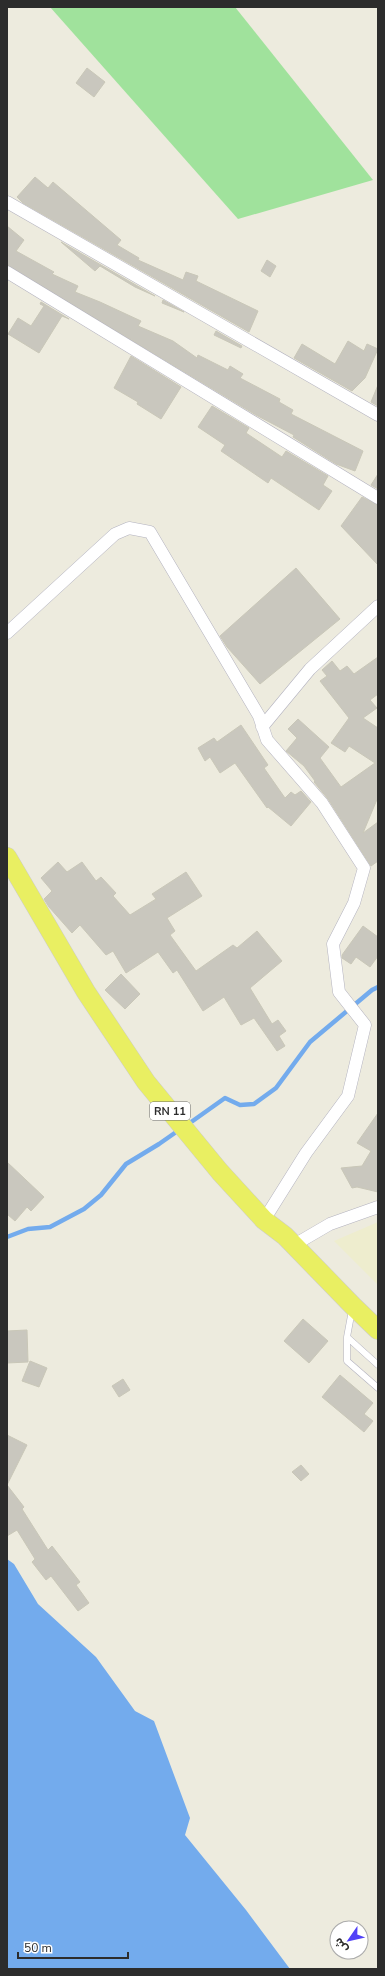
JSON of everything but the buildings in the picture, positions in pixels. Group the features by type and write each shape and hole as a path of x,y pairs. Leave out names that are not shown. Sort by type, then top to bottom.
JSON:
{"main road":[{"name":"RN 11","path":"7,857 86,992 146,1082 220,1172 264,1220 285,1236 378,1330"}],"street":[{"path":"7,202 378,415"},
{"path":"7,272 378,498"},
{"path":"7,633 115,534 129,528 150,532 259,716 266,740 322,803 364,868 354,903 333,944 339,992 365,1025 348,1096 306,1153 264,1220"},
{"path":"262,727 310,669 378,606"},
{"path":"294,1245 330,1224 378,1207"}],"lane":[{"path":"353,1306 347,1337 346,1361 378,1388"},
{"path":"347,1337 378,1365"}],"shaded area":[{"path":"378,1222 378,1285 334,1241"}],"green space":[{"path":"50,7 235,7 373,180 238,219"}],"water":[{"path":"7,1559 14,1564 38,1604 96,1657 135,1711 154,1721 190,1818 185,1835 246,1910 290,1969 7,1969"}],"waterway":[{"path":"187,1125 225,1098 240,1105 254,1104 276,1088 310,1042 372,990 378,987"},
{"path":"7,1237 28,1229 50,1227 84,1209 101,1195 126,1164 179,1130"}]}
